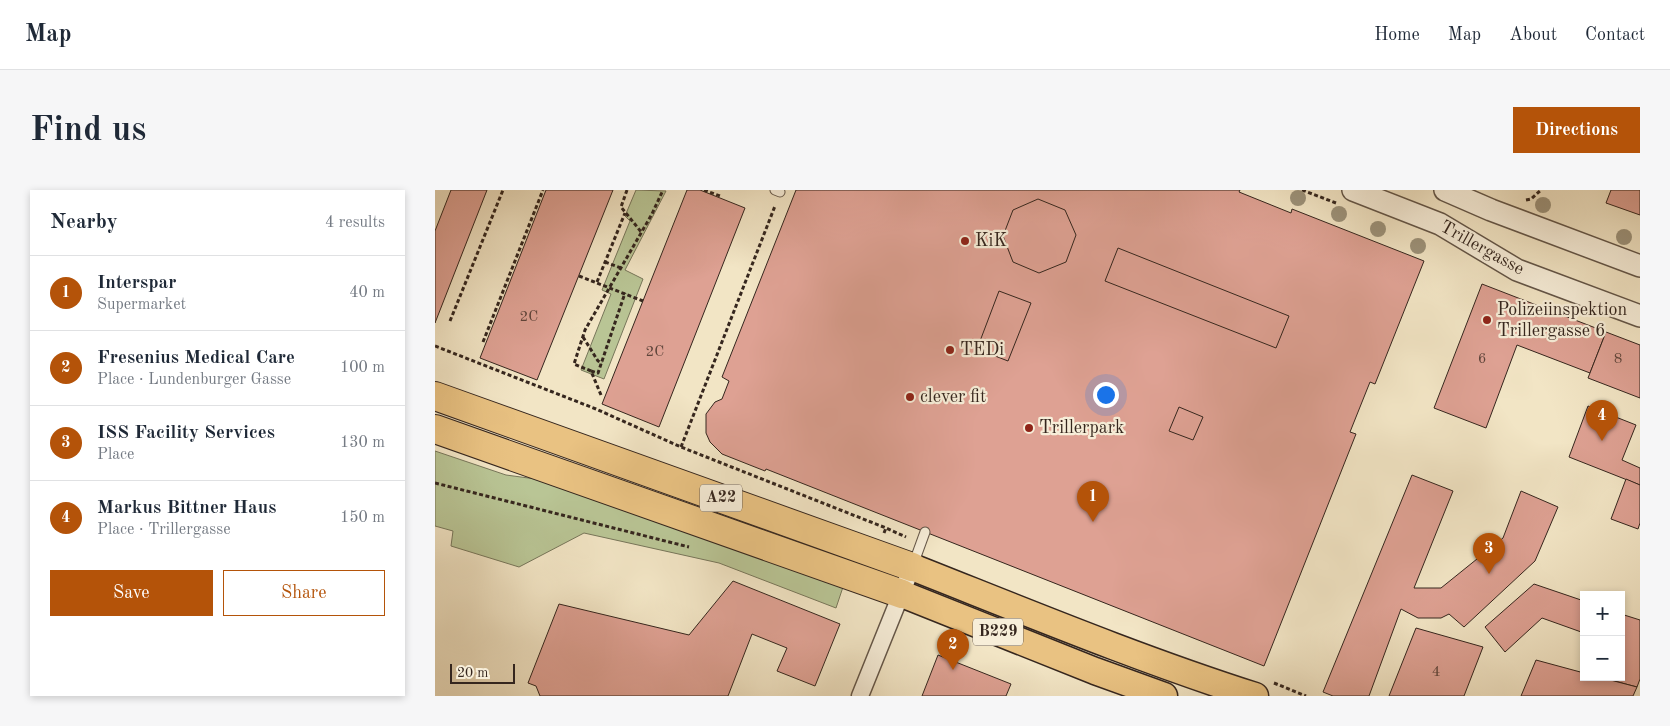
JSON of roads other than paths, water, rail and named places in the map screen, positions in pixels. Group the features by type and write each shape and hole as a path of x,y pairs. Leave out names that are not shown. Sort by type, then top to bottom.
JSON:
{"highway":[{"name":"A22","path":"435,396 913,568"},
{"name":"A22","path":"435,429 902,594"}],"main road":[{"name":"B229","path":"913,568 1103,644 1255,696"},
{"name":"B229","path":"902,594 1095,671 1164,696"}],"street":[{"name":"Trillergasse","path":"1353,190 1441,224 1517,270 1640,316"},
{"name":"Trillergasse","path":"1445,190 1640,266"},
{"path":"860,696 913,568"}],"lane":[{"path":"913,568 925,532"}],"place":[{"name":"KiK","path":"965,241"},
{"name":"Polizeiinspektion Trillergasse 6","path":"1487,320"},
{"name":"TEDi","path":"950,350"},
{"name":"clever fit","path":"910,397"},
{"name":"Trillerpark","path":"1029,428"},
{"name":"Markus Bittner Haus","path":"1602,441"},
{"name":"Interspar","path":"1093,522"},
{"name":"ISS Facility Services","path":"1489,574"},
{"name":"Fresenius Medical Care","path":"953,670"}]}
